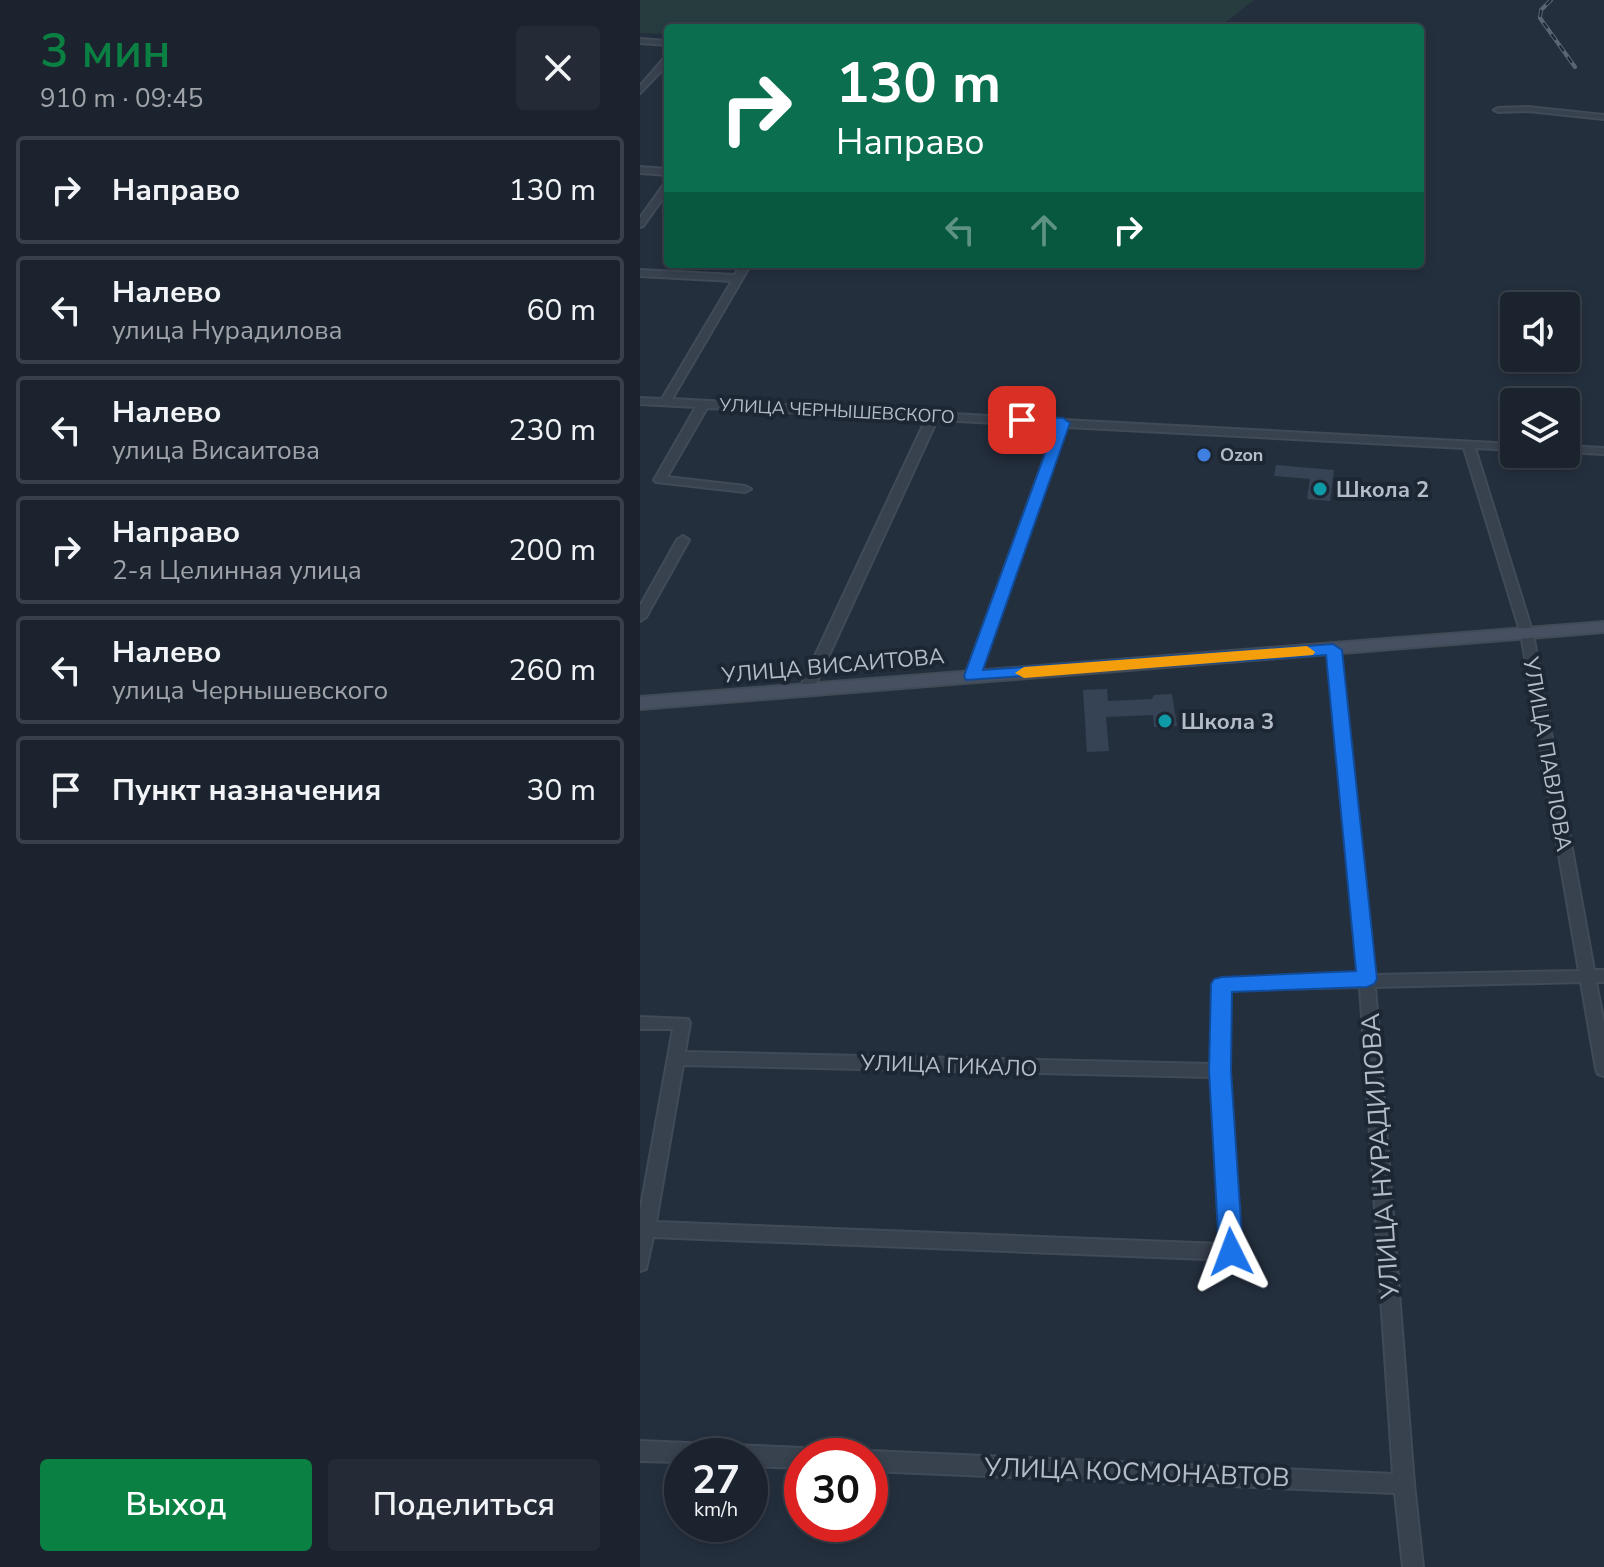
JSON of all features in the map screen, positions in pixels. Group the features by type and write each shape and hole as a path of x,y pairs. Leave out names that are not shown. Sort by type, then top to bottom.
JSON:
{"street":[{"path":"640,41 664,43"},
{"path":"640,91 664,64"},
{"path":"1498,110 1528,109 1604,117"},
{"path":"640,170 664,172"},
{"path":"640,224 664,191"},
{"path":"665,403 744,268"},
{"path":"640,273 738,278"},
{"name":"УЛИЦА ЧЕРНЫШЕВСКОГО","path":"640,401 1500,446"},
{"path":"703,405 660,480 745,489"},
{"path":"806,690 933,416"},
{"path":"972,676 1063,423"},
{"name":"УЛИЦА ПАВЛОВА","path":"1468,444 1527,634 1596,976 1604,1069"},
{"path":"1580,450 1604,451"},
{"path":"640,617 683,540"},
{"name":"УЛИЦА ВИСАИТОВА","path":"640,703 1604,627"},
{"name":"УЛИЦА НУРАДИЛОВА","path":"1333,650 1367,979 1404,1484 1413,1567"},
{"path":"645,1229 1231,1252 1220,1071 1222,984 1596,976"},
{"path":"640,1023 682,1023 640,1263"},
{"name":"УЛИЦА ГИКАЛО","path":"678,1058 1220,1071"},
{"path":"640,1451 664,1452"},
{"name":"УЛИЦА КОСМОНАВТОВ","path":"888,1462 1404,1484"}],"green space":[{"path":"640,0 1254,0 1223,24 664,24 664,34 640,33"}],"building":[{"name":"Школа 2","path":"1276,465 1334,470 1330,501 1307,499 1310,479 1274,476"},
{"name":"Школа 3","path":"1107,689 1108,701 1152,699 1154,695 1172,694 1177,726 1154,727 1153,715 1106,717 1109,751 1087,752 1083,690"}],"railway":[{"path":"1551,0 1541,10 1540,18 1575,67"}],"slow traffic":[{"path":"1024,673 1307,652"}],"place":[{"name":"Ozon","path":"1204,455"},
{"name":"Школа 2","path":"1320,489"},
{"name":"Школа 3","path":"1165,721"}],"route":[{"path":"1022,420 1063,423 972,676 1333,650 1367,979 1222,984 1220,1071 1231,1252"}]}
